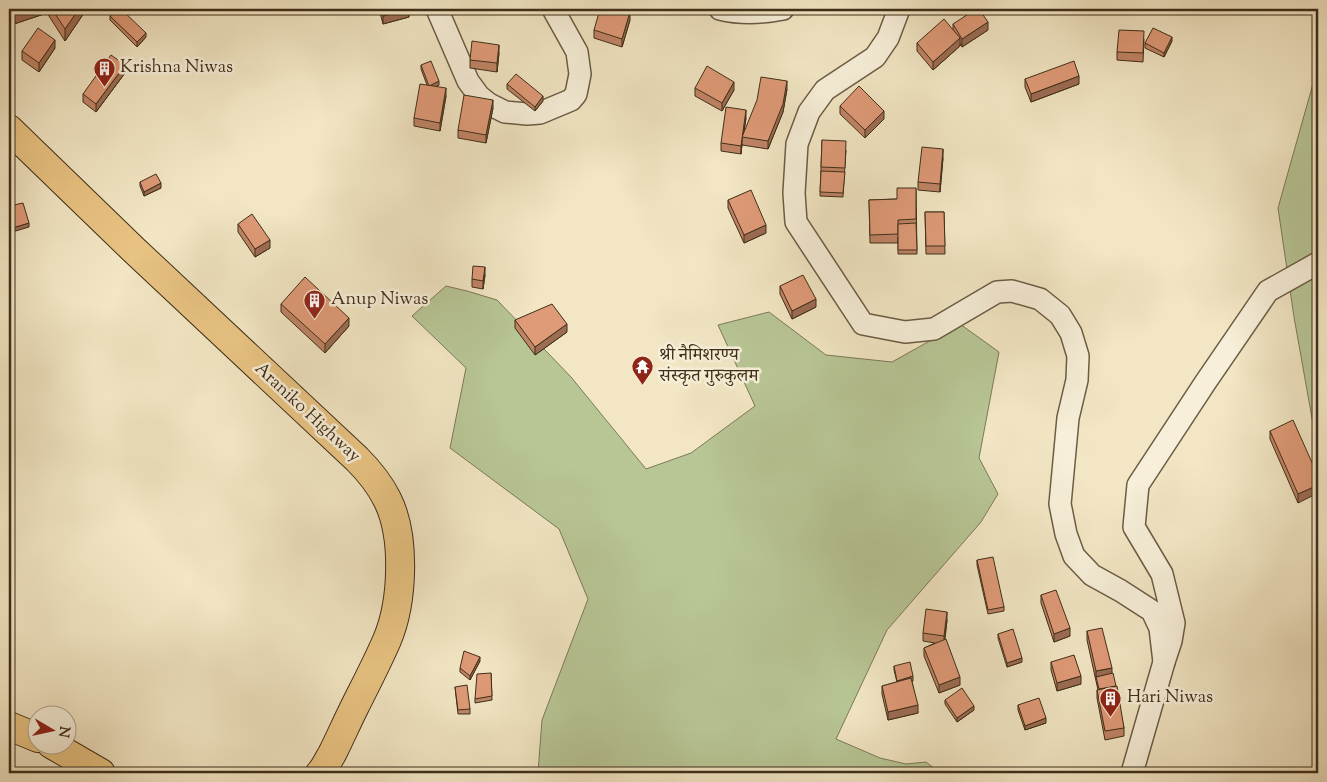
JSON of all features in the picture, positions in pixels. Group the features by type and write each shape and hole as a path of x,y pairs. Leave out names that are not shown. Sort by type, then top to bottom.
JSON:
{"highway":[{"name":"Araniko Highway","path":"9,129 141,257 351,452 375,478 388,500 400,547 400,576 395,614 387,640 336,745 320,773"},
{"path":"9,726 28,734"},
{"path":"68,754 101,773"}],"street":[{"path":"437,9 468,81 479,96 489,104 505,112 527,114 540,113 571,100 576,94 580,74 577,52 553,9"},
{"path":"720,9 732,12 768,12 783,9"},
{"path":"899,9 888,38 874,58 825,90 809,112 797,144 794,193 796,222 863,324 905,332 934,329 997,292 1012,291 1040,299 1060,315 1071,334 1078,356 1076,380 1068,418 1060,504 1066,534 1074,556 1092,575 1152,611 1160,628 1164,662"},
{"path":"1132,773 1171,641 1174,623 1162,574 1134,527 1138,485 1268,291 1318,263"}],"green space":[{"path":"1318,66 1318,452 1294,317 1278,208"},
{"path":"446,286 497,300 571,377 646,469 691,453 755,406 718,325 769,312 826,355 892,362 960,324 999,352 979,458 998,494 981,522 887,630 836,739 880,758 906,764 926,762 940,773 538,773 542,720 588,599 559,529 450,448 466,368 412,316"}],"building":[{"path":"9,9 25,9 11,13"},
{"path":"52,9 79,9 65,29"},
{"path":"117,9 121,9 146,33 137,42 110,16"},
{"path":"381,9 409,9 383,16"},
{"path":"600,9 620,9 630,12 622,39 594,30"},
{"path":"979,9 988,22 962,39 953,24"},
{"path":"944,19 960,38 933,62 917,43"},
{"path":"38,28 55,40 39,63 22,51"},
{"path":"1153,28 1172,37 1164,53 1145,43"},
{"path":"1119,30 1144,31 1143,53 1117,52"},
{"path":"472,41 499,45 497,63 470,60"},
{"name":"Krishna Niwas","path":"111,55 125,65 96,104 83,94"},
{"path":"431,61 439,81 429,86 421,65"},
{"path":"1074,61 1079,76 1031,94 1025,79"},
{"path":"707,66 734,82 722,103 695,88"},
{"path":"516,74 543,96 535,107 507,84"},
{"path":"761,77 787,81 783,104 768,141 742,137 757,100"},
{"path":"420,84 446,88 440,123 414,118"},
{"path":"859,86 884,111 865,130 840,106"},
{"path":"464,95 493,100 486,135 458,130"},
{"path":"726,107 746,110 741,146 721,143"},
{"path":"822,140 846,141 845,168 821,167"},
{"path":"922,147 943,149 940,184 918,182"},
{"path":"821,171 845,172 843,193 820,192"},
{"path":"156,174 161,183 144,192 140,182"},
{"path":"897,188 916,188 916,219 898,220 898,234 870,235 869,200 897,199"},
{"path":"751,190 766,225 744,235 728,200"},
{"path":"23,203 29,223 9,229 9,206"},
{"path":"925,212 944,212 945,246 926,246"},
{"path":"252,214 270,240 255,249 238,224"},
{"path":"916,223 917,250 898,250 898,224"},
{"path":"473,266 485,267 483,281 472,279"},
{"path":"803,275 816,299 792,311 780,286"},
{"name":"Anup Niwas","path":"305,277 349,318 325,344 281,304"},
{"path":"552,304 567,324 535,347 515,320"},
{"path":"1293,420 1318,476 1318,485 1298,494 1270,431"},
{"path":"993,557 1004,607 988,610 977,560"},
{"path":"1056,590 1070,628 1054,634 1041,595"},
{"path":"926,609 947,612 944,636 923,633"},
{"path":"1102,628 1112,668 1096,671 1087,631"},
{"path":"1013,629 1022,658 1007,663 998,634"},
{"path":"946,639 960,677 939,685 924,648"},
{"path":"464,651 480,657 470,676 460,668"},
{"path":"1074,655 1081,676 1057,683 1051,662"},
{"path":"910,662 913,676 897,681 894,666"},
{"path":"491,673 492,696 475,699 477,674"},
{"path":"1113,673 1116,686 1099,689 1096,677"},
{"path":"911,678 918,705 888,712 882,686"},
{"path":"467,685 470,709 458,710 455,687"},
{"name":"Hari Niwas","path":"1117,686 1124,728 1105,731 1097,690"},
{"path":"962,688 974,706 957,718 945,700"},
{"path":"1039,698 1046,718 1025,726 1018,705"}],"place":[{"name":"Krishna Niwas","path":"104,87"},
{"name":"Anup Niwas","path":"315,319"},
{"name":"श्री नैमिशरण्य संस्कृत गुरुकुलम","path":"643,385"},
{"name":"Hari Niwas","path":"1111,717"}]}
